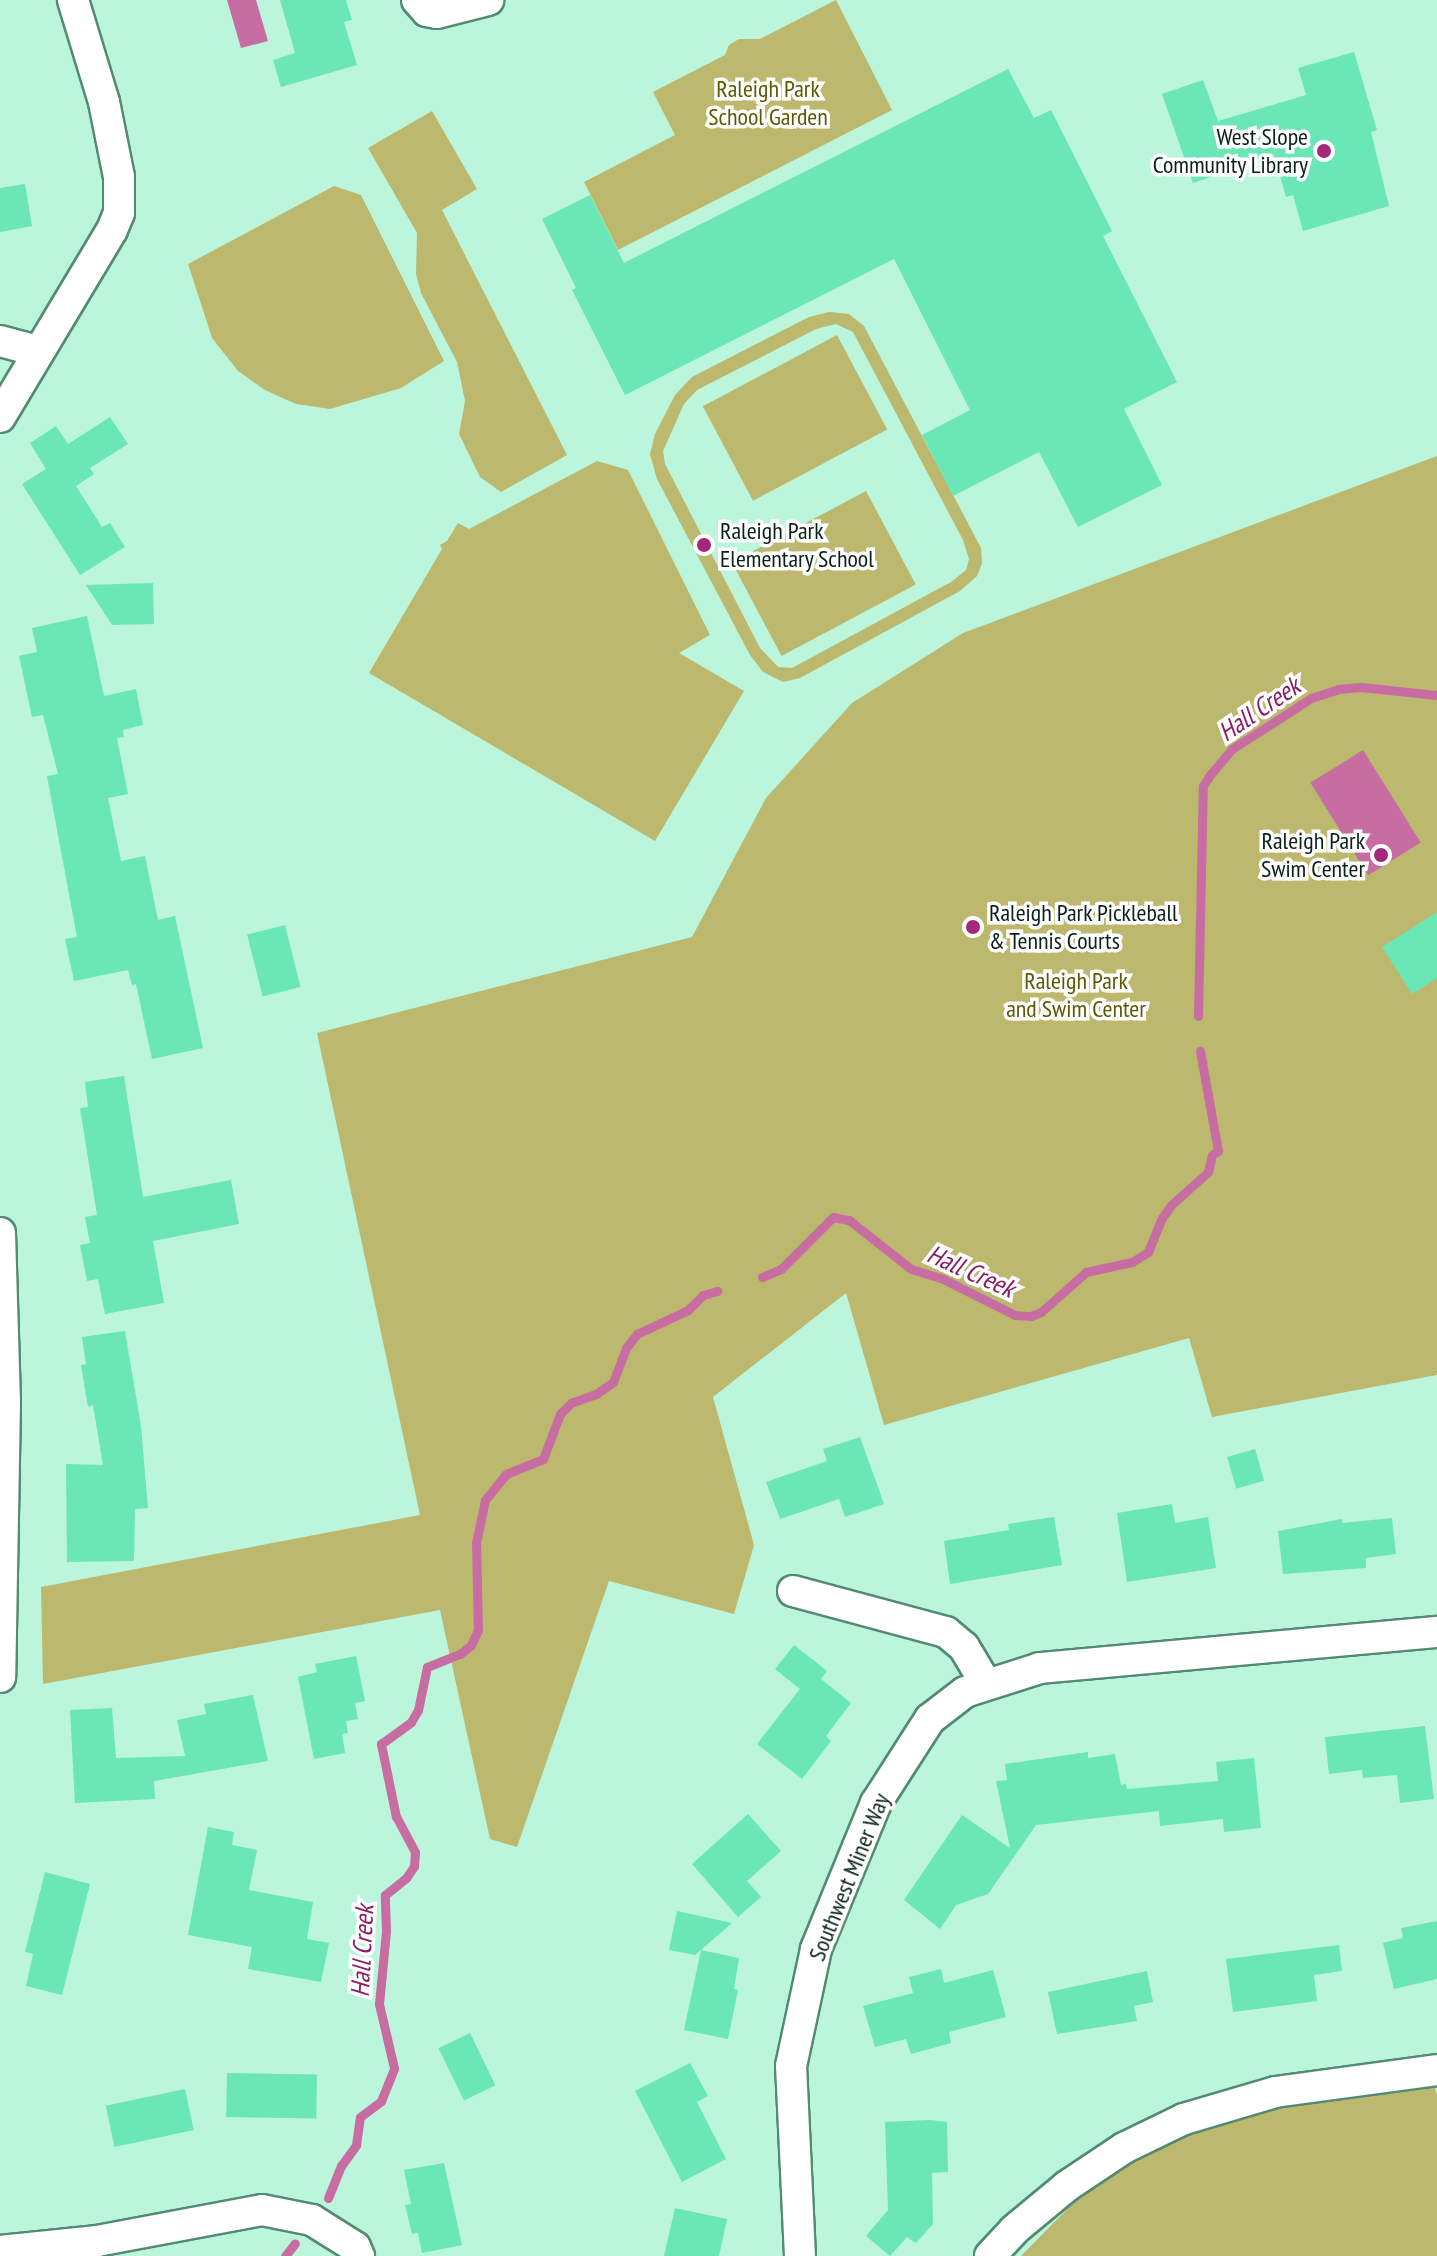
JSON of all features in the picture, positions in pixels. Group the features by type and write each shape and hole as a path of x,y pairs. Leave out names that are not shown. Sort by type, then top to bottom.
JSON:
{"street":[{"path":"0,417 112,230 120,196 104,102 73,0"},
{"path":"422,5 437,13 488,0"},
{"path":"0,341 38,351"},
{"path":"0,1233 5,1402 0,1677"},
{"path":"793,1591 946,1632 964,1647 986,1684"},
{"name":"Southwest Miner Way","path":"800,2256 791,2066 816,1949 876,1803 930,1719 965,1692 1040,1668 1437,1632"},
{"path":"990,2256 1014,2230 1067,2186 1124,2148 1184,2119 1275,2092 1437,2070"},
{"path":"0,2251 97,2241 262,2210 312,2220 355,2247 359,2256"}],"green space":[{"name":"Raleigh Park School Garden","path":"836,0 892,110 618,250 584,182 675,135 653,92 725,55 729,45 739,39 760,39"},
{"path":"432,111 477,189 442,210 567,455 501,492 480,477 459,434 465,401 457,362 421,293 416,274 417,233 368,148"},
{"path":"334,186 361,195 444,361 401,388 330,409 296,404 265,390 238,371 212,338 188,264"},
{"path":"829,312 849,314 864,326 981,548 982,563 977,576 960,591 800,678 783,682 763,672 750,655 657,479 650,454 655,434 675,395 692,377 809,317","holes":["836,324 853,332 963,540 969,559 966,570 951,582 792,668 778,667 760,648 665,464 663,451 684,404 697,390 816,329"]},
{"path":"837,335 887,429 753,501 703,406"},
{"name":"Raleigh Park and Swim Center","path":"1437,456 1437,1375 1212,1417 1189,1338 884,1425 846,1293 713,1397 754,1545 734,1614 609,1581 517,1847 490,1839 440,1610 43,1684 41,1587 420,1515 317,1033 692,937 766,798 852,703 963,633"},
{"path":"597,461 628,470 710,635 679,653 744,691 655,841 369,673 442,549 440,545 447,541 458,523 469,529"},
{"path":"866,491 916,585 782,656 732,562"},
{"path":"1434,2085 1437,2095 1437,2256 1021,2256 1089,2187 1129,2159 1164,2141 1283,2103"}],"shaded area":[{"path":"227,0 256,0 268,41 241,48"},
{"path":"1363,750 1421,842 1368,875 1310,783"}],"building":[{"path":"280,0 346,0 352,20 344,22 357,65 281,87 273,60 295,53"},
{"name":"West Slope Community Library","path":"1354,52 1377,130 1371,132 1389,206 1303,231 1293,195 1286,197 1274,155 1193,183 1162,94 1203,80 1218,121 1306,95 1298,68"},
{"path":"1008,69 1034,118 1051,110 1112,231 1103,236 1177,382 1124,409 1162,485 1078,527 1039,452 953,496 922,435 970,410 894,259 625,395 572,290 576,288 542,219 590,195 624,263"},
{"path":"25,184 32,226 0,232 0,188"},
{"path":"110,417 128,444 90,468 94,474 76,486 102,527 110,523 125,547 80,575 22,484 46,469 30,443 56,426 68,444"},
{"path":"153,583 154,624 112,625 86,585"},
{"path":"87,616 104,696 136,689 143,725 123,730 124,737 117,738 128,794 108,798 121,861 145,856 158,920 175,916 203,1048 152,1059 136,984 132,985 128,970 74,981 65,939 77,937 47,776 58,774 43,715 32,717 19,656 37,652 32,628"},
{"name":"Raleigh Park Swim Center","path":"1437,912 1437,978 1412,994 1382,947"},
{"path":"285,925 300,987 263,997 247,934"},
{"path":"124,1076 143,1197 231,1180 239,1224 153,1241 164,1303 105,1314 98,1279 87,1281 80,1245 90,1243 85,1217 97,1215 80,1108 88,1107 85,1082"},
{"path":"125,1331 141,1426 148,1508 135,1509 134,1561 67,1562 66,1464 103,1465 93,1405 88,1407 81,1365 86,1364 82,1337"},
{"path":"860,1437 884,1504 845,1517 839,1499 780,1519 766,1482 827,1461 823,1449"},
{"path":"1255,1449 1264,1481 1236,1489 1227,1457"},
{"path":"1172,1504 1175,1523 1208,1517 1216,1568 1127,1582 1117,1513"},
{"path":"1054,1517 1062,1565 950,1584 944,1541 1009,1530 1008,1524"},
{"path":"1392,1518 1396,1554 1366,1558 1366,1568 1283,1574 1278,1531 1342,1519 1342,1523"},
{"path":"794,1645 827,1671 821,1679 851,1703 826,1736 831,1741 802,1779 757,1744 800,1689 775,1669"},
{"path":"356,1656 365,1701 355,1703 358,1719 346,1721 348,1733 342,1734 345,1753 314,1759 298,1677 317,1672 315,1664"},
{"path":"253,1695 268,1761 154,1781 155,1799 75,1803 70,1710 112,1708 116,1758 185,1756 177,1720 206,1714 204,1704"},
{"path":"1425,1726 1434,1799 1400,1803 1397,1775 1363,1778 1362,1770 1329,1774 1325,1737"},
{"path":"1088,1752 1088,1758 1115,1754 1121,1785 1126,1784 1127,1789 1218,1781 1216,1762 1254,1758 1261,1828 1224,1832 1223,1819 1160,1826 1159,1811 1036,1825 988,1894 956,1905 940,1929 904,1900 962,1815 1010,1848 996,1781 1007,1780 1005,1764"},
{"path":"748,1814 781,1851 747,1881 761,1897 738,1917 692,1864"},
{"path":"208,1827 234,1832 232,1845 257,1850 249,1890 313,1902 307,1939 329,1943 321,1982 248,1969 252,1947 188,1935"},
{"path":"45,1872 90,1884 62,1995 26,1986 33,1954 25,1952"},
{"path":"677,1911 732,1923 695,1955 669,1950"},
{"path":"1437,1921 1437,1979 1394,1989 1383,1943 1403,1938 1401,1928"},
{"path":"1339,1945 1342,1971 1314,1975 1317,2001 1233,2012 1226,1959"},
{"path":"701,1950 739,1958 734,1989 738,1990 728,2039 684,2030"},
{"path":"941,1969 944,1983 993,1970 1006,2017 949,2032 951,2043 911,2054 906,2039 875,2047 863,2006 913,1993 909,1977"},
{"path":"1147,1971 1153,2002 1134,2006 1137,2021 1057,2034 1048,1992"},
{"path":"470,2033 495,2085 464,2100 439,2048"},
{"path":"690,2063 708,2096 697,2102 726,2159 682,2182 635,2091"},
{"path":"227,2073 317,2075 316,2119 226,2117"},
{"path":"185,2089 194,2130 115,2147 106,2106"},
{"path":"885,2122 947,2122 948,2172 932,2173 933,2224 916,2243 907,2237 890,2256 866,2236 888,2210"},
{"path":"444,2163 462,2245 422,2253 418,2233 412,2234 405,2205 411,2204 404,2170"},
{"path":"675,2208 727,2219 719,2256 664,2256"}],"waterway":[{"name":"Hall Creek","path":"1198,1016 1203,786 1210,775 1232,749 1311,698 1338,689 1361,687 1437,695"},
{"name":"Hall Creek","path":"762,1277 781,1269 833,1217 849,1220 911,1269 943,1279 1015,1315 1031,1316 1041,1312 1086,1272 1132,1262 1148,1252 1171,1205 1208,1172 1212,1155 1218,1151 1200,1051"},
{"name":"Hall Creek","path":"328,2198 341,2166 356,2145 360,2117 381,2101 394,2068 379,2004 386,1931 385,1895 406,1878 414,1866 415,1852 396,1817 381,1744 411,1722 418,1710 427,1667 460,1654 471,1645 478,1630 476,1543 485,1500 506,1474 543,1459 560,1414 571,1403 596,1394 613,1382 626,1348 637,1334 688,1310 703,1295 717,1291"},
{"name":"Hall Creek","path":"285,2256 295,2243"}],"place":[{"name":"West Slope Community Library","path":"1324,151"},
{"name":"Raleigh Park Elementary School","path":"704,545"},
{"name":"Raleigh Park Swim Center","path":"1381,855"},
{"name":"Raleigh Park Pickleball & Tennis Courts","path":"973,927"}]}
